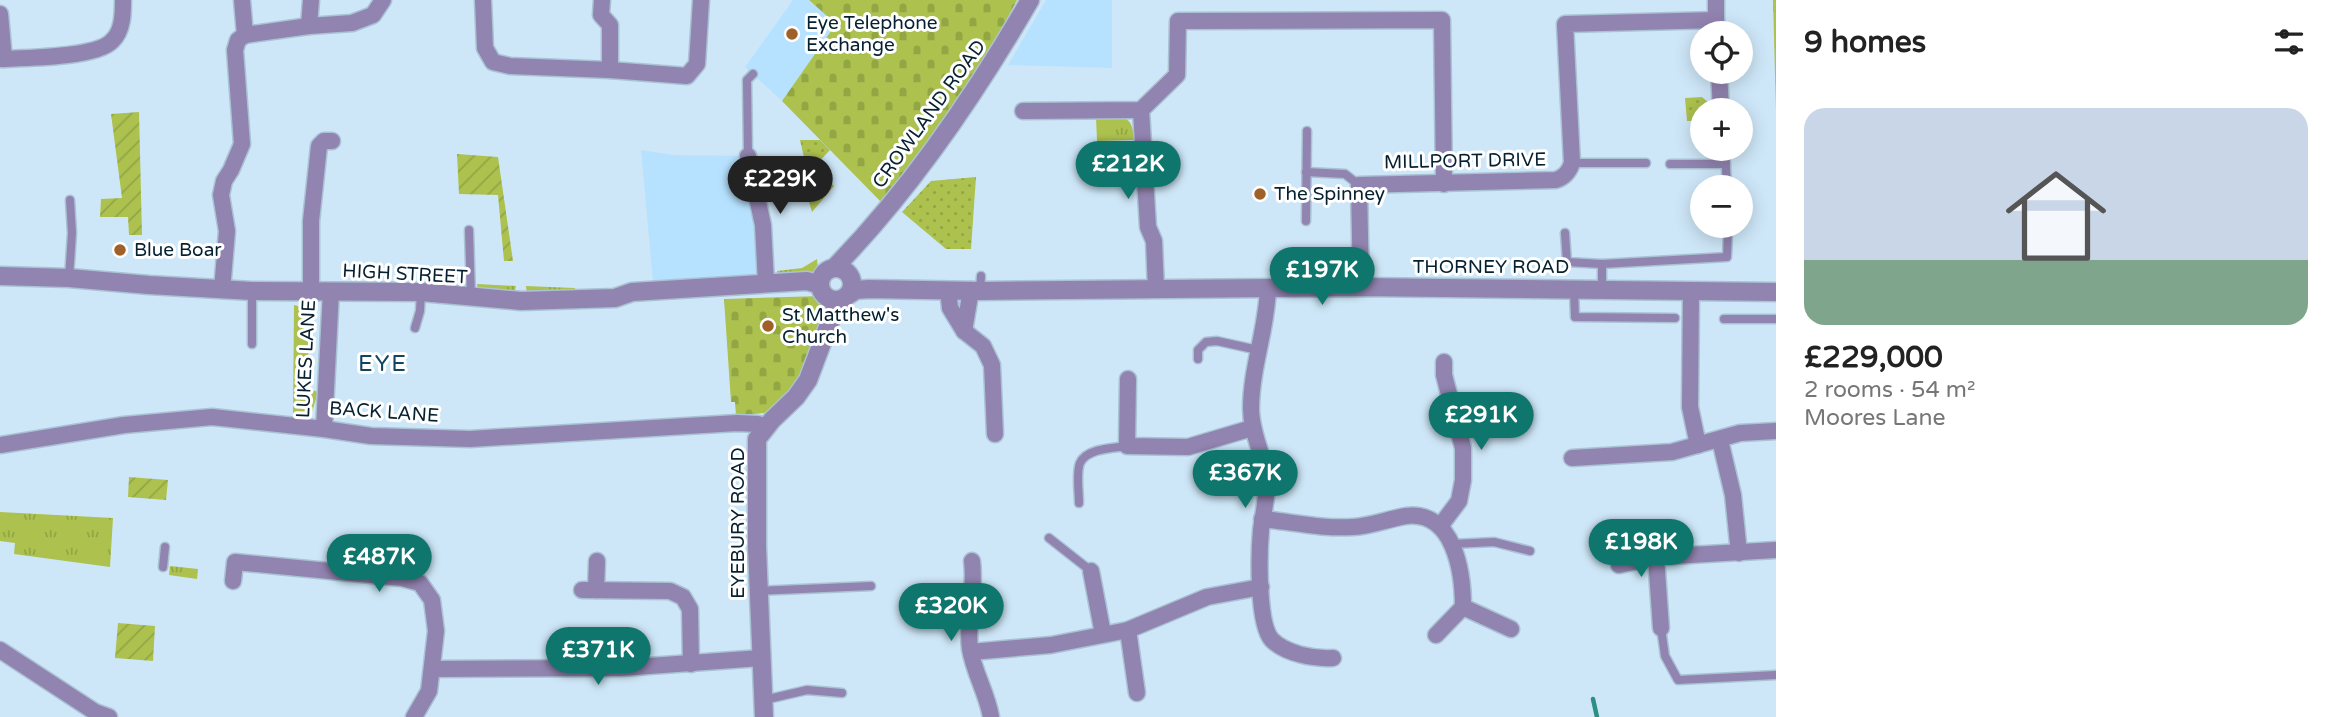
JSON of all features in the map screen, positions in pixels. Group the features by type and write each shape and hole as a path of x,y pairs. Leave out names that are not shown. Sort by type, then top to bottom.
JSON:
{"street":[{"path":"0,14 2,59 91,52 113,41 122,21 123,0"},
{"path":"242,0 245,35"},
{"path":"309,26 311,0"},
{"path":"222,290 227,231 221,195 224,181 242,144 235,50 238,40 245,35 352,23 373,15 383,0"},
{"path":"483,0 485,48 493,61 510,66 687,76 698,64 701,0"},
{"path":"602,0 601,15 610,24 610,70"},
{"name":"CROWLAND ROAD","path":"834,285 855,247 916,173 1020,29 1030,0"},
{"path":"1716,0 1716,21"},
{"path":"1023,111 1141,110 1178,75 1178,21 1441,20 1444,184"},
{"name":"MILLPORT DRIVE","path":"1361,287 1359,185 1556,180 1563,177 1572,163 1565,24 1690,26"},
{"path":"1141,110 1148,227 1154,241 1156,289"},
{"path":"311,292 311,221 318,160 320,146 324,141 332,141"},
{"path":"748,156 763,225 766,283"},
{"name":"HIGH STREET","path":"0,276 69,278 222,290 421,292 521,301 615,298 632,292 766,283 834,285"},
{"name":"THORNEY ROAD","path":"834,285 869,289 948,290 978,286 1776,292"},
{"name":"EYEBURY ROAD","path":"764,708 757,439 808,380 834,285"},
{"path":"964,331 978,286"},
{"path":"1268,288 1267,312 1252,380 1252,428 1264,465 1267,486 1259,556 1263,617 1272,639 1293,652 1325,663"},
{"path":"948,290 950,308 964,331 983,346 992,365 996,433"},
{"name":"LUKES LANE","path":"324,429 331,291"},
{"path":"1691,291 1690,407 1698,445"},
{"path":"1441,526 1459,501 1463,480 1463,448 1444,376 1444,362"},
{"path":"1128,379 1127,446 1188,447 1252,428"},
{"name":"BACK LANE","path":"0,445 124,425 212,417 271,421 371,436 470,439 737,423 766,427"},
{"path":"1573,458 1672,452 1740,433 1776,430"},
{"path":"1720,440 1733,495 1739,552"},
{"path":"1262,519 1318,527 1356,527 1408,516 1421,517 1441,526 1452,544 1464,583 1463,607 1436,635"},
{"path":"1619,565 1656,557 1776,550"},
{"path":"1656,557 1661,628"},
{"path":"597,561 589,590 670,591 683,597 690,609 691,664"},
{"path":"972,561 974,579 968,629 979,685 988,701 991,717"},
{"path":"233,581 235,562 402,578 420,583 432,600 436,631 429,691 414,717"},
{"path":"1091,571 1103,634"},
{"path":"971,652 1051,645 1128,629 1207,597 1261,587"},
{"path":"1463,607 1511,629"},
{"path":"1128,629 1137,693"},
{"path":"0,650 95,712 109,717"},
{"path":"433,669 621,668 761,658"}],"lane":[{"path":"748,156 747,80 752,74"},
{"path":"1306,221 1307,131"},
{"path":"1726,161 1726,175"},
{"path":"1572,163 1646,163"},
{"path":"1670,164 1726,164"},
{"path":"1307,172 1345,174 1359,185"},
{"path":"69,278 72,233 70,200"},
{"path":"469,230 471,298"},
{"path":"1565,233 1567,262 1602,264 1727,257 1728,238"},
{"path":"1602,264 1602,290"},
{"path":"1574,289 1575,317"},
{"path":"251,291 251,344"},
{"path":"415,328 420,311 421,292"},
{"path":"1562,318 1675,318"},
{"path":"1724,319 1776,319"},
{"path":"1198,359 1198,350 1206,342 1217,341 1258,350"},
{"path":"1079,503 1080,464 1085,457 1102,449 1127,446"},
{"path":"1049,538 1091,571"},
{"path":"1452,544 1494,542 1531,551"},
{"path":"163,567 165,547"},
{"path":"759,591 871,586"},
{"path":"1661,628 1665,656 1678,680 1776,675"},
{"path":"764,708 807,690 842,693"}],"shaded area":[{"path":"793,0 809,0 836,24 782,101 745,67"},
{"path":"1046,0 1112,0 1112,68 1008,65"},
{"path":"641,150 674,155 748,156 766,283 653,283"}],"green space":[{"path":"809,0 1017,0 983,64 939,132 883,204 782,101 836,24"},
{"path":"1773,0 1776,0 1776,111"},
{"path":"1702,97 1703,98 1690,98 1690,121 1687,121 1685,98"},
{"path":"139,112 142,235 129,235 128,217 100,217 101,199 122,198 111,114"},
{"path":"1096,117 1128,120 1134,140 1097,141"},
{"path":"800,140 820,140 830,150 815,166 834,186 812,212 799,168 806,166"},
{"path":"457,154 498,157 513,261 504,261 498,195 459,194"},
{"path":"976,177 971,249 946,249 902,212 931,181"},
{"path":"817,259 818,270 810,275 778,276 777,271 802,268"},
{"path":"477,284 516,286 514,295 489,289 479,293"},
{"path":"526,286 575,288 575,294 527,296"},
{"path":"821,296 826,302 827,310 804,378 777,406 765,413 736,416 735,402 731,402 724,299"},
{"path":"294,305 309,309 308,388 318,392 312,412 308,415 293,415"},
{"path":"129,477 168,480 166,500 128,497"},
{"path":"0,512 113,518 110,567 14,554 15,543 0,541"},
{"path":"170,566 198,569 197,579 169,575"},
{"path":"118,623 155,626 153,661 115,658"}],"waterway":[{"path":"1593,699 1597,717"}],"place":[{"name":"Eye Telephone Exchange","path":"792,34"},
{"name":"The Spinney","path":"1260,194"},
{"name":"Blue Boar","path":"120,250"},
{"name":"St Matthew's Church","path":"768,326"}],"district":[{"name":"EYE","path":"383,364"}]}
